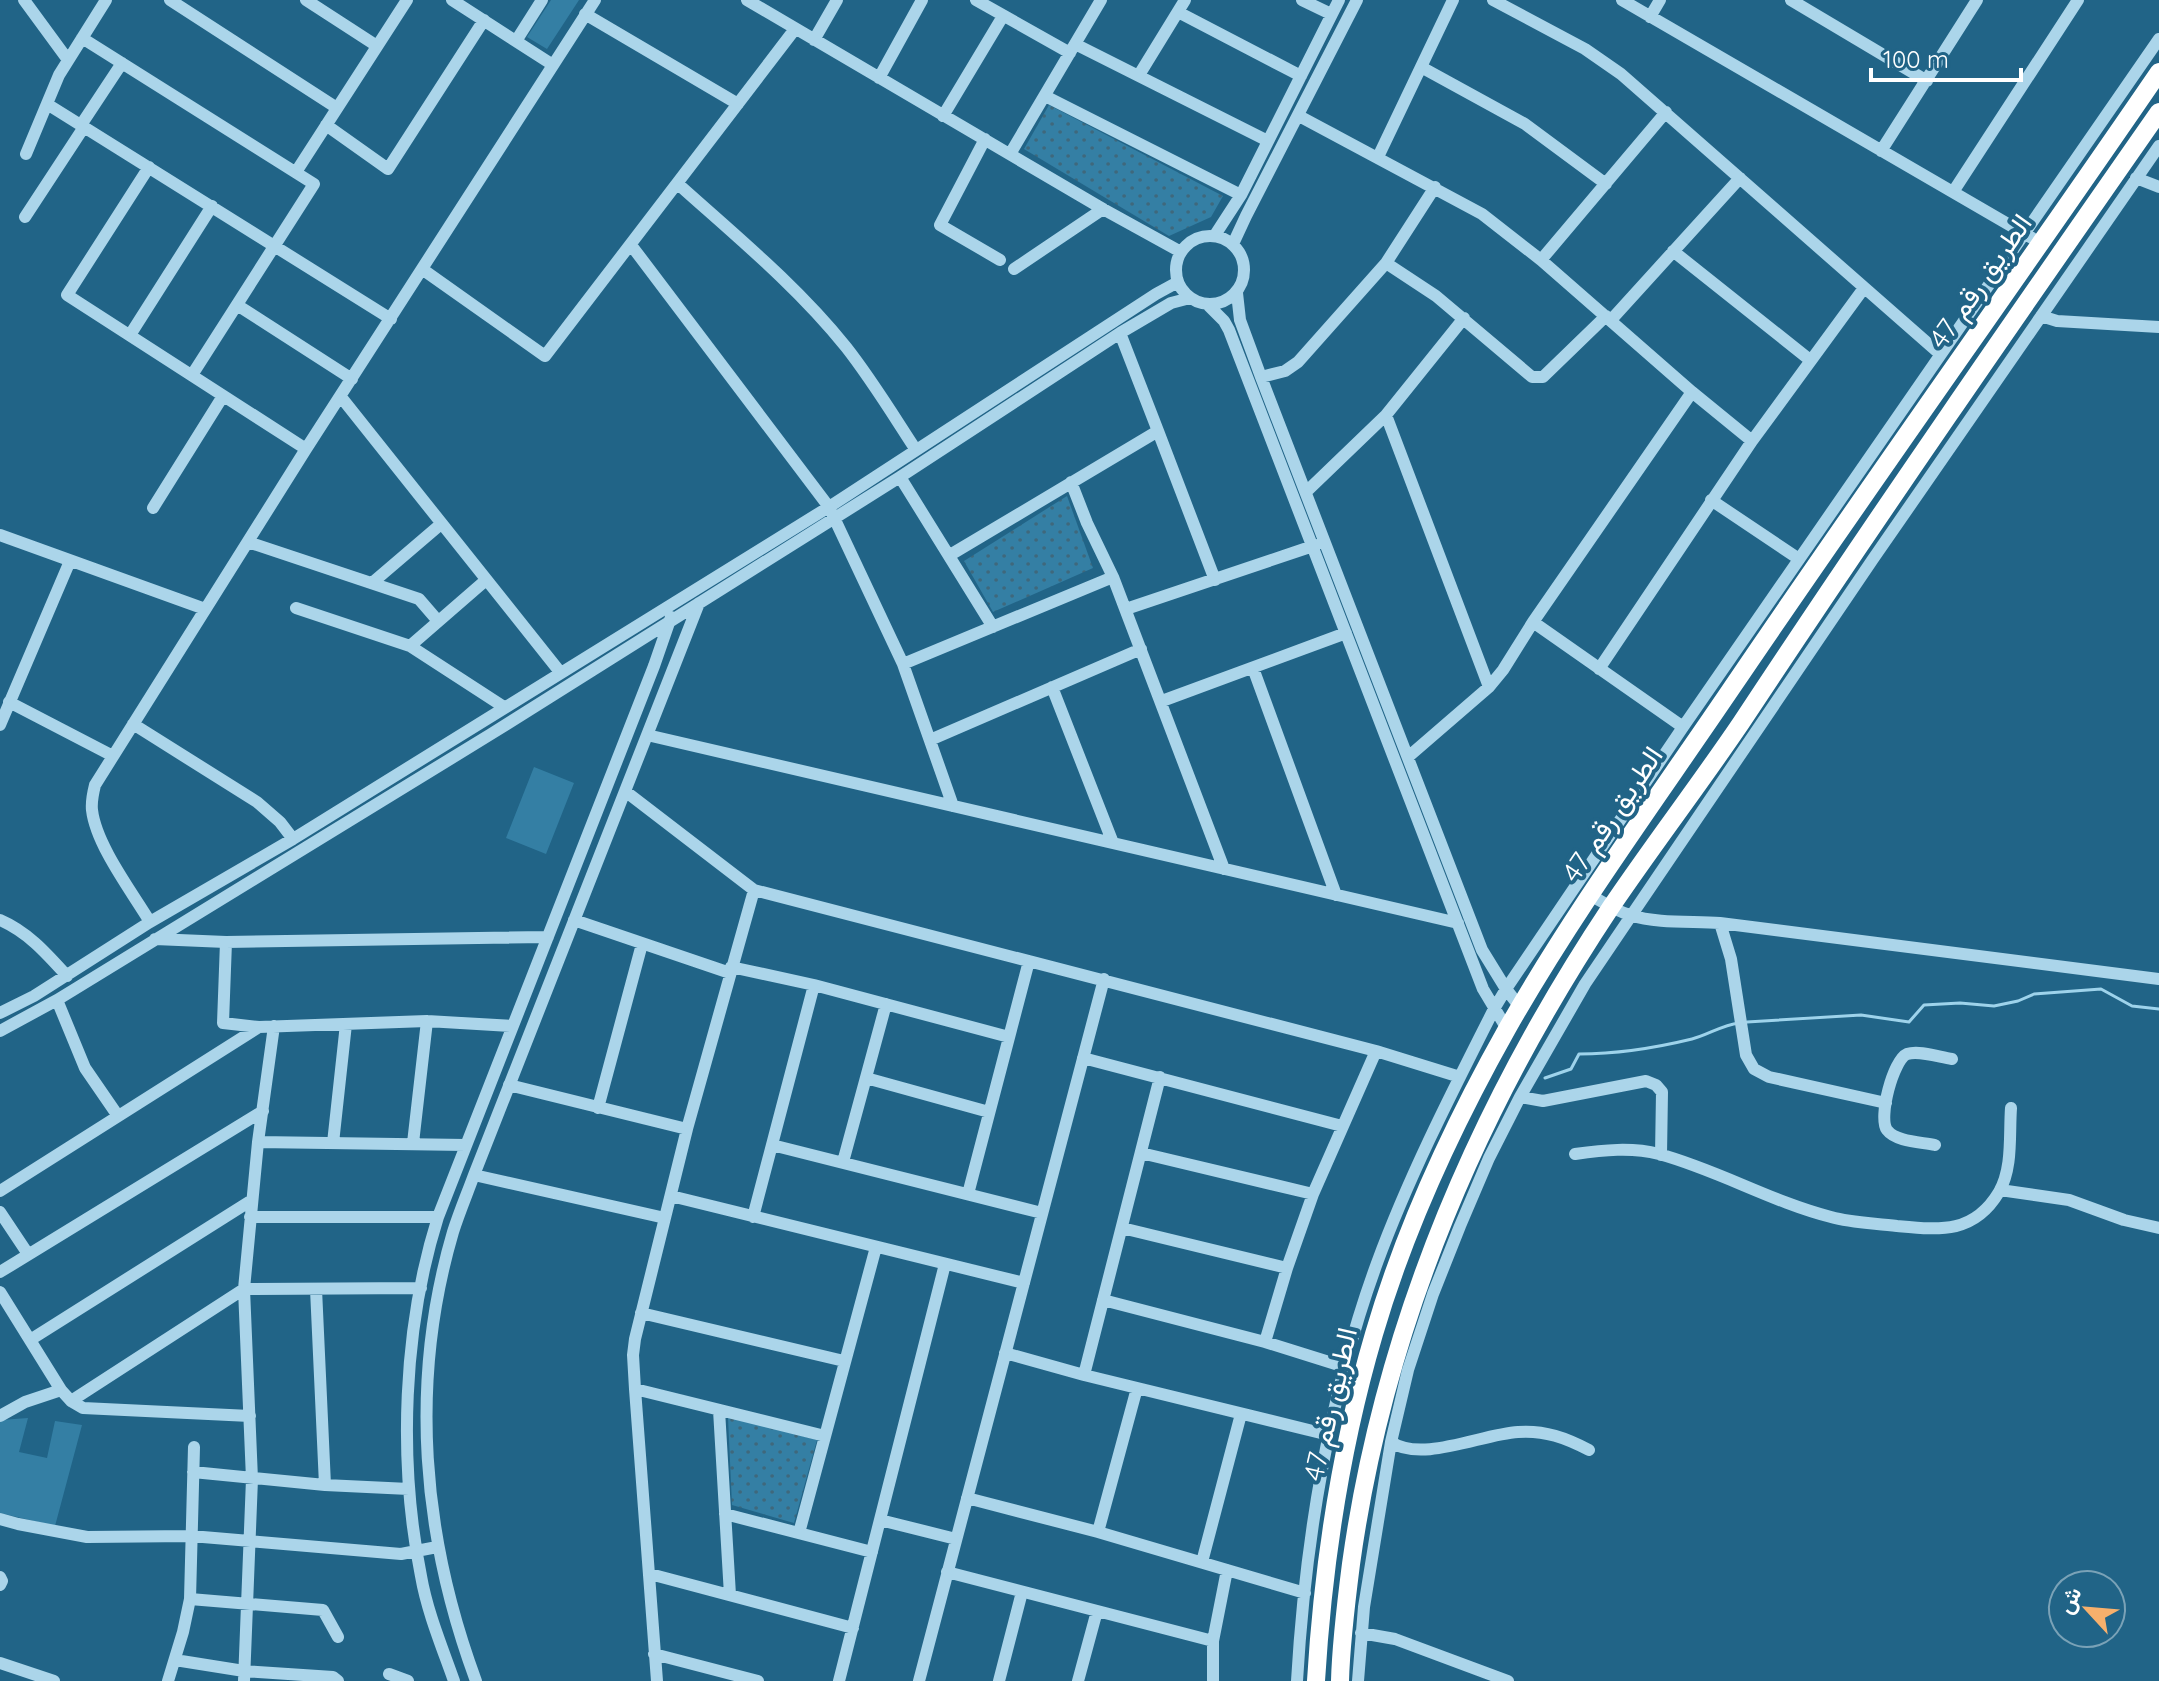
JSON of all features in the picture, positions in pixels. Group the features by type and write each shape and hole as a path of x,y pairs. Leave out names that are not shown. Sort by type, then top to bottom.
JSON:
{"highway":[{"name":"الطريق رقم 47","path":"1316,1681 1325,1515 1344,1454 1374,1331 1458,1103 1590,895 1632,818 1830,543 2159,72"},
{"name":"الطريق رقم 47","path":"1340,1681 1341,1636 1365,1476 1390,1372 1423,1270 1481,1155 1533,1035 1611,907 1719,755 1858,546 2159,112"},
{"path":"1992,313 2011,324"},
{"path":"1858,546 1873,559"},
{"path":"1319,1634 1341,1636"}],"street":[{"path":"24,0 68,60"},
{"path":"26,154 59,75 106,0"},
{"path":"170,0 337,108"},
{"path":"306,0 377,46"},
{"path":"296,172 407,0"},
{"path":"452,0 553,65"},
{"path":"516,41 542,0"},
{"path":"150,922 102,843 92,812 95,785 306,449 595,0"},
{"path":"747,0 1181,252"},
{"path":"814,40 837,0"},
{"path":"879,78 922,0"},
{"path":"1010,154 1101,0"},
{"path":"1139,75 1185,0"},
{"path":"1302,0 1331,14"},
{"path":"1339,0 1241,195 1215,235 1193,241 1181,252 1176,272 1178,282 1190,298 1208,305 1229,330 1483,989 1507,1029"},
{"path":"1233,244 1357,0"},
{"path":"1378,157 1453,0"},
{"path":"1493,0 1585,49 1621,74 1940,354"},
{"path":"1622,0 2041,244"},
{"path":"1650,17 1660,0"},
{"path":"1791,0 1927,81"},
{"path":"1881,151 1977,0"},
{"path":"1953,192 2078,0"},
{"path":"978,1 1072,48 1139,75 1268,141"},
{"path":"1178,12 1301,76"},
{"path":"585,14 738,104"},
{"path":"943,116 1003,16"},
{"path":"326,125 388,169 484,20"},
{"path":"422,269 545,356 795,29"},
{"path":"82,38 314,184 192,375"},
{"path":"1297,1681 1305,1593 1325,1515 1329,1435 1365,1298 1404,1196 1458,1103 1460,1077 1494,1009 1632,818 1683,727 2159,39"},
{"path":"25,217 122,63"},
{"path":"1421,67 1525,124 1606,184"},
{"path":"1045,96 1241,195"},
{"path":"47,104 391,319"},
{"path":"1541,260 1666,112"},
{"path":"1299,116 1482,214 1541,260 1752,441"},
{"path":"985,139 940,225 1000,260"},
{"path":"1358,1681 1361,1633 1391,1442 1420,1332 1481,1155 1520,1097 1585,984 1873,559 2159,146"},
{"path":"149,167 67,295 306,449"},
{"path":"1386,263 1436,296 1528,374 1538,379 1608,318 1740,178"},
{"path":"2136,178 2159,187"},
{"path":"678,184 773,269 825,323 862,369 916,450"},
{"path":"1261,377 1285,371 1298,362 1386,263 1435,187"},
{"path":"130,335 212,206"},
{"path":"1014,269 1103,209"},
{"path":"1208,305 1229,300 1237,293 1245,273 1240,252 1233,244 1215,235"},
{"path":"631,245 832,512 903,664 953,806"},
{"path":"1673,251 1810,360"},
{"path":"0,1031 57,1000 699,603 916,450 1178,282"},
{"path":"1599,669 1752,441 1864,288"},
{"path":"1237,293 1240,320 1261,377 1482,950 1520,1007"},
{"path":"0,1013 34,996 150,922 293,839 668,606 832,512 900,477 1120,333 1171,303 1190,298"},
{"path":"237,305 352,379"},
{"path":"2041,316 2057,321 2159,327"},
{"path":"1306,492 1386,415 1464,318"},
{"path":"1120,333 1215,580"},
{"path":"1408,757 1489,687 1692,392"},
{"path":"153,508 223,396"},
{"path":"341,397 560,672"},
{"path":"1386,415 1489,687"},
{"path":"950,555 1158,431"},
{"path":"900,477 993,627"},
{"path":"1071,482 1126,609 1224,869"},
{"path":"1711,500 1799,559"},
{"path":"372,583 441,524"},
{"path":"0,535 205,609"},
{"path":"248,542 419,599 438,621"},
{"path":"1126,609 1325,542"},
{"path":"0,725 70,561"},
{"path":"903,664 1113,577"},
{"path":"410,646 486,580"},
{"path":"476,1681 450,1601 437,1547 429,1488 428,1368 435,1312 453,1231 699,603"},
{"path":"454,1681 421,1578 409,1489 410,1369 430,1242 654,666 671,620 668,606"},
{"path":"296,608 410,646 504,707"},
{"path":"1533,622 1683,727"},
{"path":"1162,701 1346,633"},
{"path":"930,740 1141,649"},
{"path":"654,666 671,672"},
{"path":"1253,668 1336,895"},
{"path":"1052,687 1113,843"},
{"path":"9,702 113,756"},
{"path":"133,724 257,802 280,822 293,839"},
{"path":"647,735 1458,923"},
{"path":"625,791 754,890 1376,1051 1460,1077"},
{"path":"657,1681 633,1350 687,1129 754,890"},
{"path":"1590,895 1631,916 1720,923 2159,979"},
{"path":"0,920 21,931 67,976"},
{"path":"574,920 730,970 814,985 1009,1037"},
{"path":"1720,923 1731,959 1746,1055 1754,1069 1769,1077 1886,1103"},
{"path":"155,939 226,942 548,937"},
{"path":"226,942 223,1023 259,1027 427,1021 512,1026"},
{"path":"598,1108 642,944"},
{"path":"968,1194 1029,961"},
{"path":"919,1681 1104,979"},
{"path":"753,1217 814,985"},
{"path":"57,1000 85,1068 118,1116"},
{"path":"843,1162 886,1004"},
{"path":"413,1143 427,1021"},
{"path":"333,1143 346,1024"},
{"path":"244,1676 252,1479 244,1289 258,1142 274,1026"},
{"path":"0,1191 259,1027"},
{"path":"1265,1342 1313,1194 1376,1051"},
{"path":"1935,1145 1891,1134 1883,1121 1886,1103 1899,1061 1904,1055 1912,1053 1952,1059"},
{"path":"1083,1058 1342,1126"},
{"path":"1084,1375 1160,1077"},
{"path":"866,1078 989,1112"},
{"path":"1520,1097 1543,1101 1646,1081 1656,1085 1662,1092 1661,1155"},
{"path":"509,1085 687,1129"},
{"path":"1575,1154 1645,1151 1833,1218 1936,1230 1956,1227 1974,1219 1989,1206 2000,1190 2007,1172 2011,1108"},
{"path":"0,1272 263,1111"},
{"path":"258,1142 466,1145"},
{"path":"772,1145 1042,1213"},
{"path":"1141,1153 1313,1194"},
{"path":"474,1175 665,1218"},
{"path":"2000,1190 2069,1200 2124,1220 2159,1228"},
{"path":"671,1196 1024,1283"},
{"path":"30,1340 252,1200"},
{"path":"0,1212 28,1254"},
{"path":"250,1217 438,1217"},
{"path":"1122,1228 1287,1268"},
{"path":"799,1533 876,1247"},
{"path":"839,1681 945,1264"},
{"path":"71,1401 244,1289 421,1288"},
{"path":"316,1289 325,1485"},
{"path":"0,1292 61,1390 83,1408 250,1416"},
{"path":"1103,1300 1265,1342 1345,1367"},
{"path":"641,1313 844,1361"},
{"path":"1005,1353 1329,1435"},
{"path":"1098,1532 1137,1388"},
{"path":"635,1389 825,1436"},
{"path":"0,1416 25,1402 61,1390"},
{"path":"719,1410 730,1595"},
{"path":"1202,1562 1241,1414"},
{"path":"1391,1442 1409,1450 1426,1450 1508,1433 1529,1432 1555,1435 1589,1450"},
{"path":"168,1681 190,1599 194,1447"},
{"path":"193,1472 325,1485 409,1489"},
{"path":"967,1498 1098,1532 1305,1593"},
{"path":"725,1514 872,1552"},
{"path":"0,1519 87,1537 191,1536 401,1554 437,1547"},
{"path":"880,1520 956,1539"},
{"path":"1213,1681 1213,1641 1227,1570"},
{"path":"947,1572 1213,1641"},
{"path":"650,1574 853,1628"},
{"path":"0,1577 0,1585"},
{"path":"999,1681 1022,1592"},
{"path":"190,1599 323,1610 338,1637"},
{"path":"1078,1681 1097,1611"},
{"path":"1361,1633 1395,1639 1508,1681"},
{"path":"654,1654 758,1681"},
{"path":"175,1660 244,1676 333,1677 338,1681"},
{"path":"1,1667 49,1680"},
{"path":"389,1674 408,1681"}],"shaded area":[{"path":"551,0 579,0 547,49 527,37"},
{"path":"1049,105 1223,196 1211,217 1169,236 1024,149"},
{"path":"1067,496 1093,568 993,612 964,561"},
{"path":"534,767 574,783 546,854 506,838"},
{"path":"728,1417 817,1440 794,1523 732,1505"},
{"path":"28,1418 19,1452 47,1458 55,1421 82,1425 55,1526 0,1513 0,1422"}],"waterway":[{"path":"1747,1022 1861,1015 1909,1022 1924,1005 1960,1003 1994,1006 2034,994 2101,989 2132,1006 2159,1009"},
{"path":"1545,1078 1571,1069 1579,1054 1622,1052 1664,1045 1739,1023"}]}
